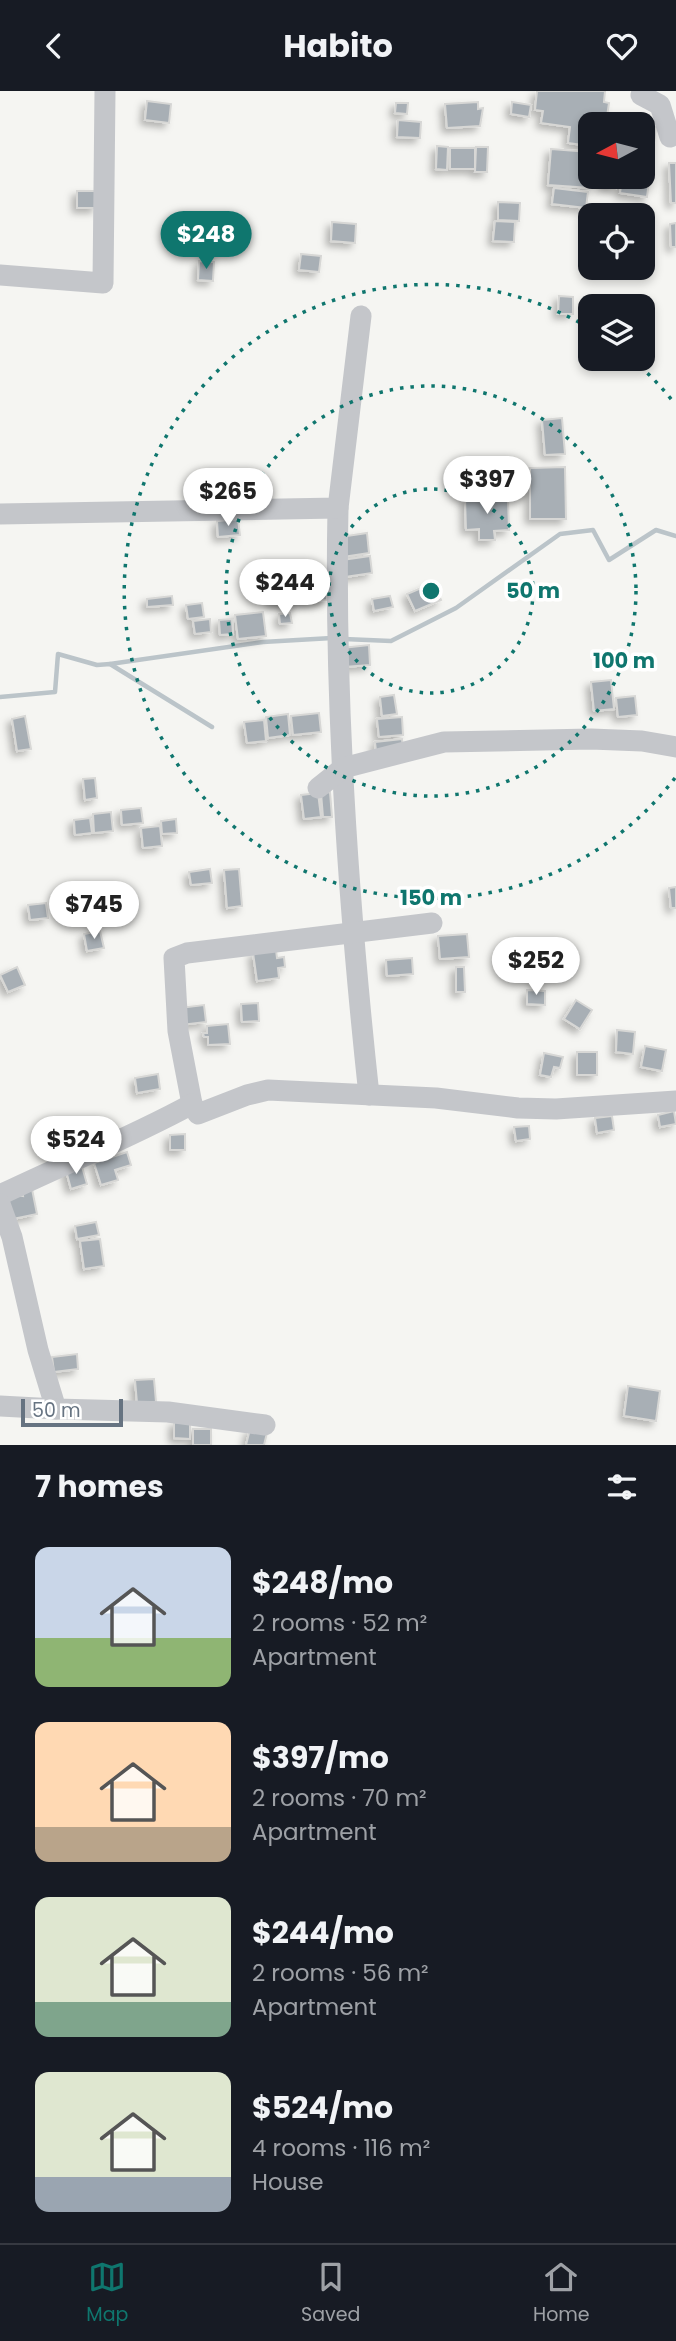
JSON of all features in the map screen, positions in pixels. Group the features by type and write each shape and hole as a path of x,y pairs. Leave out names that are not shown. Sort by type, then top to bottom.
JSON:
{"street":[{"path":"0,275 103,283 105,91"},
{"path":"638,94 660,105 670,137"},
{"path":"361,316 338,508 335,638 369,1095"},
{"path":"0,514 338,508"},
{"path":"318,788 343,768 444,742 591,739 642,741 676,747"},
{"path":"432,923 187,953 174,958 178,1031 192,1104 198,1114 268,1090 436,1098 518,1108 556,1109 676,1101"},
{"path":"0,1195 58,1166 145,1130 192,1104"},
{"path":"0,1204 12,1237 38,1350 56,1409"},
{"path":"0,1406 168,1412 265,1425"}],"building":[{"path":"537,91 605,91 604,102 609,103 608,112 578,112 578,144 568,143 570,127 541,123 543,111 535,110"},
{"path":"147,101 171,104 169,123 145,120"},
{"path":"478,102 478,109 483,108 480,126 447,128 445,104"},
{"path":"512,102 531,105 529,117 511,114"},
{"path":"396,103 408,103 407,114 395,113"},
{"path":"398,120 421,122 420,138 397,137"},
{"path":"437,146 448,147 447,170 436,169"},
{"path":"476,147 488,147 487,172 475,172"},
{"path":"450,148 475,148 475,169 450,169"},
{"path":"551,149 578,151 578,187 548,185"},
{"path":"669,163 676,163 676,203 671,203"},
{"path":"554,188 588,192 587,203 578,203 578,207 552,204"},
{"path":"621,189 648,189 647,197 620,193"},
{"path":"77,191 96,191 96,208 77,208"},
{"path":"498,202 520,203 519,221 498,220"},
{"path":"495,221 515,222 514,242 493,241"},
{"path":"332,222 356,224 355,243 331,241"},
{"path":"676,223 676,247 671,247 670,224"},
{"path":"301,254 321,256 319,272 299,270"},
{"path":"199,261 214,262 213,281 198,280"},
{"path":"559,296 573,297 573,314 558,314"},
{"path":"562,418 565,454 545,455 542,420"},
{"path":"565,467 566,519 530,519 530,468"},
{"path":"508,498 509,530 494,531 495,540 479,540 479,529 466,530 465,499"},
{"path":"238,519 240,535 218,537 217,521"},
{"path":"367,533 369,553 343,557 340,537"},
{"path":"370,556 372,573 345,577 342,560"},
{"path":"326,582 327,600 302,602 301,584"},
{"path":"433,583 441,600 415,611 407,594"},
{"path":"298,586 299,602 272,604 271,588"},
{"path":"172,596 173,605 147,607 147,599"},
{"path":"390,596 393,607 374,611 372,599"},
{"path":"202,603 204,617 188,619 186,605"},
{"path":"263,612 266,636 238,639 235,615"},
{"path":"290,613 292,623 280,624 279,614"},
{"path":"210,619 211,632 195,634 193,621"},
{"path":"232,619 233,634 220,635 219,620"},
{"path":"369,645 370,665 344,667 342,648"},
{"path":"611,680 614,709 594,711 591,682"},
{"path":"394,695 397,714 382,716 380,697"},
{"path":"635,696 637,715 618,717 616,698"},
{"path":"319,713 321,732 293,735 291,716"},
{"path":"288,714 290,735 268,738 266,717"},
{"path":"25,716 31,749 17,751 12,719"},
{"path":"402,717 403,735 379,737 377,719"},
{"path":"264,720 266,741 247,743 244,722"},
{"path":"402,739 403,748 376,751 375,742"},
{"path":"95,778 97,798 85,800 83,779"},
{"path":"330,792 332,817 323,817 321,793"},
{"path":"318,793 321,817 304,819 301,795"},
{"path":"141,808 143,823 122,825 121,810"},
{"path":"111,812 113,831 94,833 93,814"},
{"path":"90,818 92,833 75,835 74,820"},
{"path":"176,819 177,833 162,834 161,821"},
{"path":"160,826 162,846 143,848 141,828"},
{"path":"210,869 212,883 191,885 189,872"},
{"path":"239,869 242,906 227,908 224,870"},
{"path":"676,887 676,908 671,908 669,888"},
{"path":"46,903 48,918 30,920 28,905"},
{"path":"100,931 104,948 87,951 84,934"},
{"path":"467,934 469,957 440,959 438,936"},
{"path":"276,950 277,958 284,957 285,967 278,968 279,978 257,981 253,953"},
{"path":"412,958 413,974 387,976 386,960"},
{"path":"17,967 25,985 8,992 0,975"},
{"path":"456,967 464,967 465,992 456,992"},
{"path":"527,990 545,991 545,1005 527,1004"},
{"path":"576,1000 592,1010 580,1029 564,1019"},
{"path":"258,1003 259,1021 242,1022 241,1004"},
{"path":"204,1005 206,1022 181,1025 179,1008"},
{"path":"228,1024 230,1044 208,1045 208,1037 204,1037 203,1033 207,1033 207,1026"},
{"path":"617,1030 635,1032 633,1054 616,1052"},
{"path":"645,1046 666,1050 662,1071 641,1067"},
{"path":"577,1052 597,1052 597,1075 577,1075"},
{"path":"544,1053 563,1057 560,1068 554,1067 551,1077 540,1075"},
{"path":"158,1074 160,1089 137,1093 135,1078"},
{"path":"674,1111 676,1124 660,1127 658,1115"},
{"path":"612,1116 614,1130 597,1133 595,1118"},
{"path":"529,1126 530,1139 516,1141 514,1127"},
{"path":"185,1134 185,1150 170,1150 170,1135"},
{"path":"127,1152 131,1165 115,1170 118,1180 101,1185 94,1163"},
{"path":"81,1163 87,1184 71,1189 65,1167"},
{"path":"32,1189 37,1214 13,1219 7,1194 23,1196 22,1191"},
{"path":"96,1222 99,1235 77,1239 75,1226"},
{"path":"100,1239 104,1266 84,1269 80,1241"},
{"path":"77,1354 78,1369 54,1372 52,1357"},
{"path":"154,1379 156,1402 137,1403 135,1380"},
{"path":"628,1386 660,1391 656,1421 624,1416"},
{"path":"174,1422 190,1423 190,1439 174,1438"},
{"path":"193,1429 211,1429 211,1445 193,1445"},
{"path":"250,1429 267,1433 264,1445 246,1445"}],"waterway":[{"path":"344,639 391,641 456,608 560,534 593,530 609,560 656,530 676,536"},
{"path":"110,664 263,642 332,638"},
{"path":"0,697 55,692 58,654 97,665 110,664 212,727"}]}
